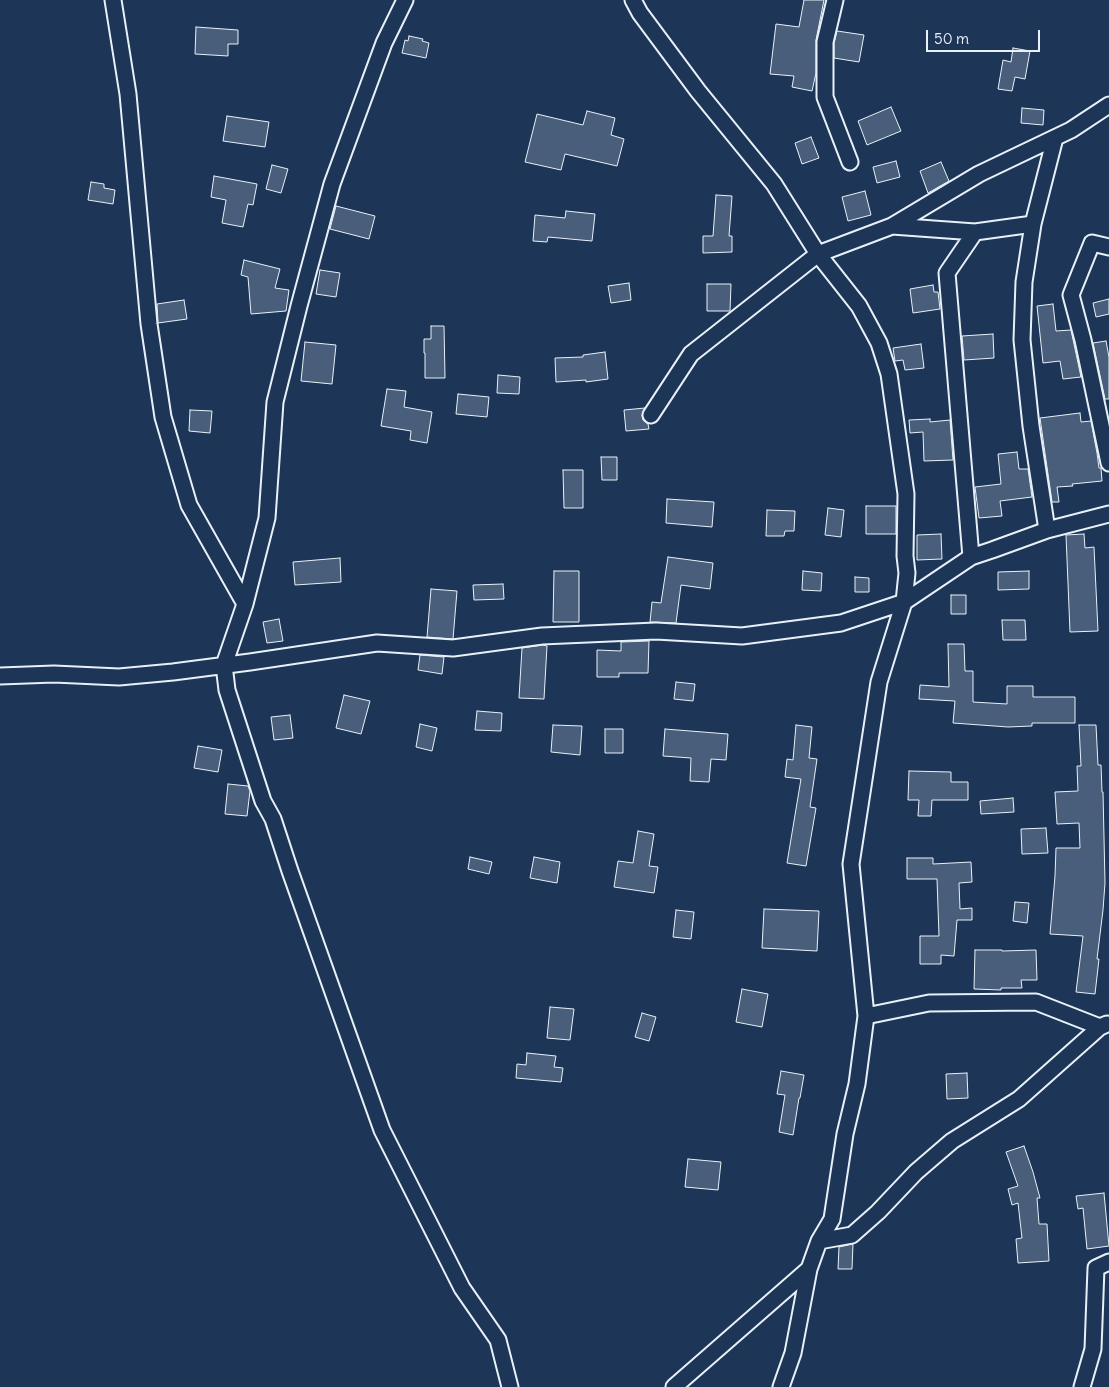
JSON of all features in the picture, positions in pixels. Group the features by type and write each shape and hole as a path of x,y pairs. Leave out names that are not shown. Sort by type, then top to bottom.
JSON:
{"street":[{"path":"113,0 128,94 149,324 163,417 189,505 245,604"},
{"path":"405,0 384,43 332,184 275,402 267,518 245,604 224,665 227,690 263,801 273,819 382,1130 462,1288 498,1340 510,1387"},
{"path":"633,0 640,14 698,91 774,184 818,254 859,306 879,343 889,374 906,494 905,556 907,573 904,602 879,682 851,864 866,1016 857,1084 844,1134 832,1219 819,1241 809,1270 792,1352 781,1387"},
{"path":"835,0 825,42 825,97 850,162"},
{"path":"651,415 691,354 818,254 892,226 979,174 1071,130 1109,105"},
{"path":"1047,530 1031,426 1022,340 1024,282 1033,224 1055,138"},
{"path":"892,226 975,232 1033,224"},
{"path":"971,557 947,273 975,232"},
{"path":"1109,247 1092,244 1071,295 1083,340 1109,463"},
{"path":"0,676 54,674 119,677 173,672 377,643 453,648 542,636 656,630 742,636 841,623 904,602 971,557 1047,530 1109,514"},
{"path":"866,1016 929,1003 1036,1002 1105,1025"},
{"path":"819,1241 852,1235 878,1212 916,1172 952,1141 1019,1099 1105,1025"},
{"path":"1082,1387 1092,1349 1096,1268 1109,1262"},
{"path":"674,1387 809,1270"}],"building":[{"path":"804,0 824,0 816,40 816,73 812,91 792,87 794,76 770,74 776,24 799,27"},
{"path":"196,27 238,30 238,44 228,44 228,56 195,54"},
{"path":"837,31 864,35 859,62 834,58 834,43"},
{"path":"409,36 423,39 422,41 429,43 426,58 402,53 405,40 408,41"},
{"path":"1013,48 1030,51 1025,79 1015,77 1012,91 998,89 1003,60 1011,62"},
{"path":"891,107 901,131 867,145 858,121"},
{"path":"1022,108 1044,110 1043,125 1021,123"},
{"path":"587,111 615,118 611,135 624,139 617,166 565,154 561,170 525,162 537,114 583,125"},
{"path":"227,116 269,122 265,147 223,141"},
{"path":"811,137 819,158 802,164 795,143"},
{"path":"896,161 900,177 877,183 873,167"},
{"path":"941,162 949,181 928,193 920,171"},
{"path":"272,165 288,169 281,193 266,189"},
{"path":"214,176 257,184 253,205 248,204 243,227 222,223 226,200 211,197"},
{"path":"91,182 104,184 104,188 115,190 113,204 88,200"},
{"path":"865,191 871,215 848,221 842,197"},
{"path":"716,195 732,196 729,236 732,236 732,252 703,253 703,236 713,236"},
{"path":"336,206 375,216 369,239 330,229"},
{"path":"566,211 595,214 592,241 548,237 547,242 533,241 535,215 565,218"},
{"path":"244,260 280,269 275,288 289,290 286,311 251,314 248,277 241,275"},
{"path":"320,270 340,273 336,297 316,294"},
{"path":"629,283 631,300 611,303 608,286"},
{"path":"707,284 731,284 730,311 707,311"},
{"path":"933,285 934,292 938,292 940,309 913,313 910,289"},
{"path":"1109,299 1109,314 1096,317 1093,303"},
{"path":"184,300 187,319 158,323 157,304"},
{"path":"1053,304 1056,331 1071,330 1081,377 1063,379 1060,361 1043,363 1037,306"},
{"path":"431,326 444,326 445,378 425,378 424,339 431,339"},
{"path":"993,334 994,358 964,360 962,336"},
{"path":"1106,341 1109,357 1109,399 1105,399 1093,343"},
{"path":"305,342 336,345 332,384 301,381"},
{"path":"921,344 924,368 905,370 903,360 895,361 893,348"},
{"path":"605,352 608,379 586,382 586,380 556,382 555,358 583,357 583,355"},
{"path":"498,375 520,377 519,394 497,393"},
{"path":"387,389 406,391 404,407 432,412 427,443 410,440 411,431 381,426"},
{"path":"458,394 489,397 487,417 456,414"},
{"path":"645,408 642,415 649,429 626,431 624,410"},
{"path":"190,410 212,411 210,433 189,431"},
{"path":"1080,413 1081,422 1091,421 1102,481 1057,487 1059,502 1052,502 1040,418"},
{"path":"930,419 930,422 950,420 953,460 924,461 923,432 910,433 909,420"},
{"path":"1017,452 1019,469 1028,469 1032,497 1000,501 1002,516 979,518 975,487 1001,484 998,454"},
{"path":"601,457 617,457 617,480 602,480"},
{"path":"563,470 583,470 583,508 564,508"},
{"path":"667,499 714,502 712,527 666,523"},
{"path":"866,506 896,506 896,534 866,534"},
{"path":"828,508 844,510 841,537 825,535"},
{"path":"767,510 795,511 794,531 785,531 784,536 766,536"},
{"path":"941,534 942,559 917,560 917,535"},
{"path":"1084,534 1085,548 1094,547 1098,631 1070,632 1066,535"},
{"path":"668,557 713,563 710,589 681,585 676,623 650,622 652,602 661,603"},
{"path":"340,558 341,582 295,585 293,562"},
{"path":"554,571 579,571 579,622 553,622"},
{"path":"803,571 822,573 821,591 802,590"},
{"path":"1029,571 1029,589 998,590 998,572"},
{"path":"855,577 869,578 869,592 855,592"},
{"path":"503,584 504,599 474,600 473,585"},
{"path":"431,589 457,591 453,639 427,637"},
{"path":"951,595 966,595 966,614 951,614"},
{"path":"279,619 283,641 267,643 263,622"},
{"path":"1002,620 1025,620 1026,640 1003,640"},
{"path":"649,641 648,673 619,673 619,677 597,677 597,650 621,651 621,642"},
{"path":"948,644 964,644 965,671 973,671 973,702 1007,704 1007,686 1033,686 1033,697 1075,697 1075,723 1032,723 1032,726 1008,727 953,723 955,701 919,699 920,685 949,687"},
{"path":"547,646 544,699 519,698 522,648"},
{"path":"420,655 444,657 442,674 418,670"},
{"path":"676,682 695,684 693,701 674,699"},
{"path":"344,695 370,701 361,734 336,728"},
{"path":"477,711 502,713 501,731 475,730"},
{"path":"290,715 293,738 274,740 271,717"},
{"path":"420,724 437,728 432,751 416,747"},
{"path":"553,725 582,726 580,755 551,752"},
{"path":"796,725 812,727 809,758 817,759 810,807 816,808 806,866 787,863 801,779 785,777 787,759 793,760"},
{"path":"1079,725 1096,725 1098,765 1101,765 1103,792 1105,883 1095,994 1076,992 1083,936 1050,934 1056,848 1080,848 1079,823 1057,824 1055,792 1078,791 1077,766 1081,766"},
{"path":"605,729 623,729 623,753 605,753"},
{"path":"665,729 728,734 726,760 711,759 709,782 690,781 691,758 663,756"},
{"path":"198,746 222,750 218,772 194,768"},
{"path":"909,771 951,772 951,782 968,782 968,800 932,800 931,816 918,816 919,800 908,800"},
{"path":"228,784 248,786 250,791 247,816 225,814"},
{"path":"1013,798 1014,812 981,814 980,801"},
{"path":"1046,828 1048,853 1022,854 1021,829"},
{"path":"638,831 654,834 649,866 658,867 654,893 614,887 618,861 633,863"},
{"path":"470,857 492,862 489,874 468,869"},
{"path":"534,857 560,862 557,883 530,878"},
{"path":"907,858 933,858 933,864 971,862 972,882 959,883 960,909 972,908 972,920 957,920 954,956 941,955 941,964 920,964 920,936 939,936 937,879 907,879"},
{"path":"1015,902 1029,903 1027,923 1013,921"},
{"path":"764,909 819,911 817,951 762,948"},
{"path":"676,910 694,912 691,939 673,937"},
{"path":"975,950 1036,950 1037,980 1021,980 1022,988 1001,988 1001,990 974,989"},
{"path":"742,989 768,994 762,1027 736,1022"},
{"path":"550,1007 574,1009 570,1040 547,1038"},
{"path":"642,1013 656,1017 649,1041 635,1037"},
{"path":"527,1053 556,1056 554,1067 563,1068 561,1082 516,1078 517,1064 526,1065"},
{"path":"781,1071 804,1075 793,1135 779,1132 785,1095 777,1094"},
{"path":"967,1073 968,1098 947,1099 946,1074"},
{"path":"1024,1146 1040,1198 1037,1198 1039,1224 1047,1224 1049,1261 1018,1263 1016,1239 1022,1238 1018,1203 1012,1205 1008,1189 1018,1186 1006,1152"},
{"path":"688,1159 721,1162 718,1190 685,1187"},
{"path":"1104,1193 1109,1246 1087,1249 1083,1208 1078,1209 1076,1196"},
{"path":"853,1244 852,1269 838,1269 839,1247"}]}
